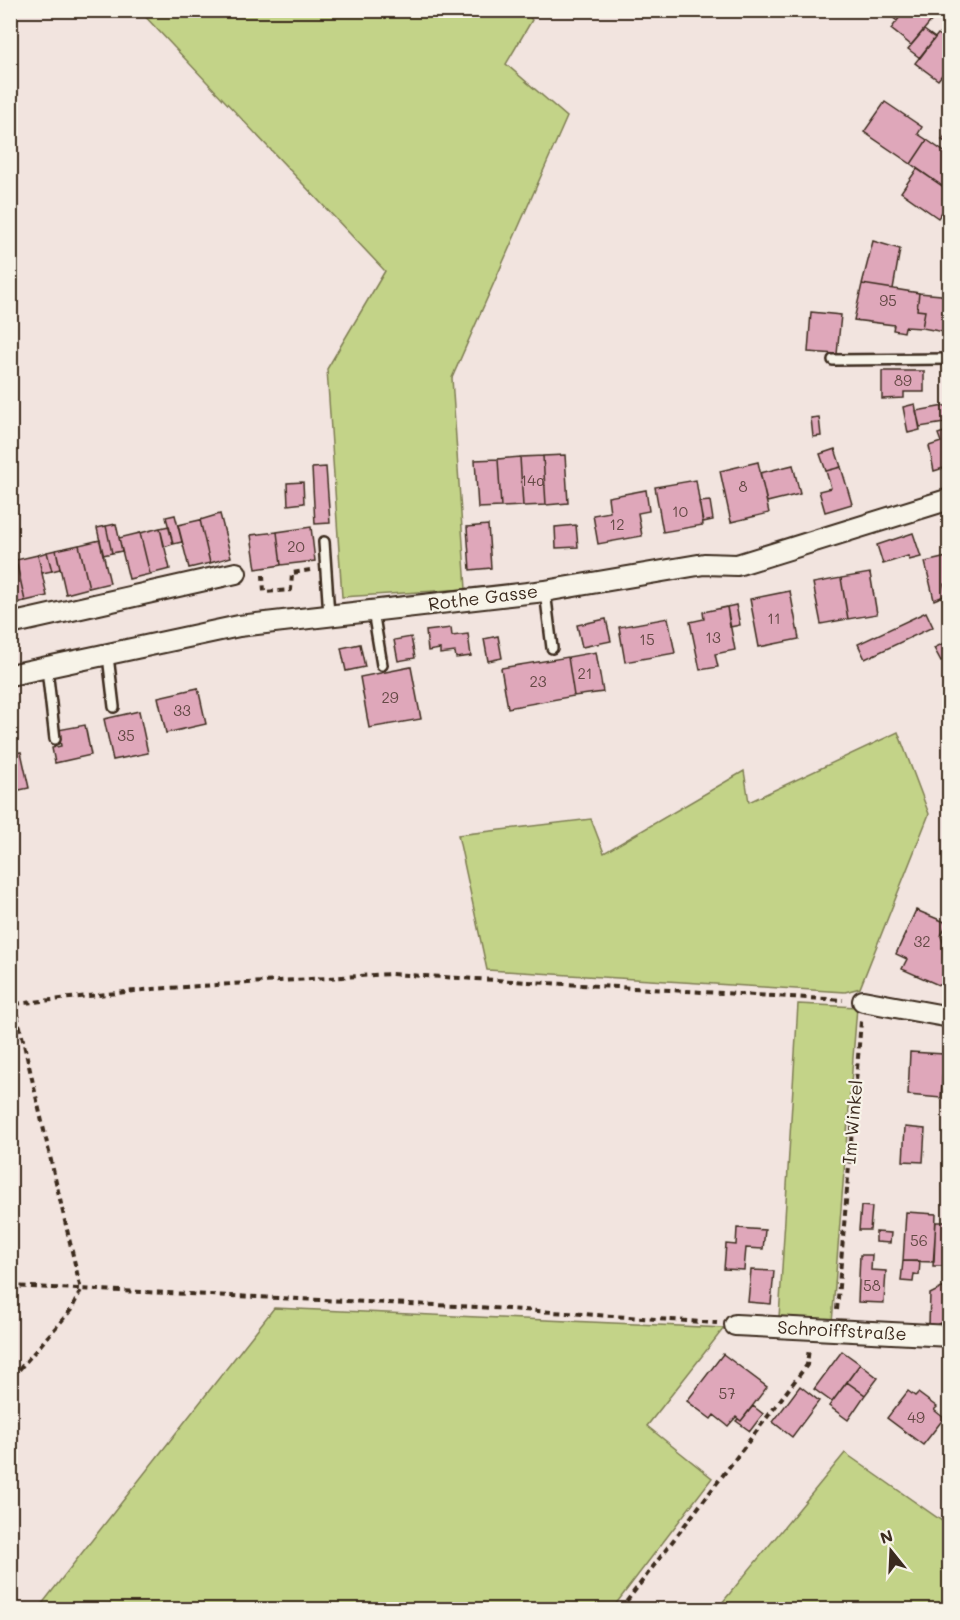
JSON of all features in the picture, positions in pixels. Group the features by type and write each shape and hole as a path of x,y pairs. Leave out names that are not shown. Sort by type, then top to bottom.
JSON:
{"street":[{"name":"Rothe Gasse","path":"10,675 108,656 239,626 545,591 704,564 737,565 950,500"},
{"path":"10,624 236,573"},
{"path":"863,1001 950,1017"},
{"name":"Schroiffstraße","path":"728,1324 950,1336"}],"lane":[{"path":"833,360 950,358"},
{"path":"324,542 329,615"},
{"path":"545,591 552,648"},
{"path":"373,611 382,665"},
{"path":"108,656 114,707"},
{"path":"47,669 55,739"}],"path":[{"path":"262,574 264,592 291,590 292,573 326,568"},
{"path":"15,1004 153,989 390,974 863,1001"},
{"path":"10,984 81,1290 71,1310 10,1380"},
{"name":"Im Winkel","path":"835,1331 863,1001"},
{"path":"10,1286 478,1307 728,1324"},
{"path":"620,1610 807,1365 811,1329"}],"green space":[{"path":"524,10 532,20 506,64 567,117 452,378 466,589 342,597 327,369 385,271 140,11"},
{"path":"898,732 929,814 860,988 845,992 487,970 458,835 591,819 604,853 744,771 749,802"},
{"path":"798,1004 857,1007 832,1323 779,1318"},
{"path":"274,1308 724,1328 647,1426 712,1478 612,1609 38,1609"},
{"path":"845,1453 949,1526 949,1609 717,1609"}],"building":[{"path":"884,10 905,10 897,21"},
{"path":"905,10 921,10 932,20 911,45 891,29"},
{"path":"924,30 935,38 920,58 908,49"},
{"path":"938,34 950,42 950,65 938,80 915,63"},
{"path":"885,102 922,127 918,134 927,140 911,164 864,132"},
{"path":"950,129 950,145 942,140"},
{"path":"927,140 950,156 948,190 911,164"},
{"path":"917,169 948,190 943,198 949,202 938,218 901,192"},
{"path":"873,241 900,249 893,289 862,284"},
{"path":"862,284 919,293 917,310 925,311 922,328 905,327 904,332 893,330 894,325 854,320"},
{"path":"919,293 941,295 950,300 950,333 922,328 925,311 917,310"},
{"path":"811,312 841,315 837,354 808,352"},
{"path":"882,371 924,371 924,392 904,392 904,398 882,399"},
{"path":"915,404 920,430 908,433 903,407"},
{"path":"950,405 950,422 920,427 916,411"},
{"path":"819,417 821,436 813,437 811,418"},
{"path":"950,430 950,466 934,471 929,446 941,442 938,434"},
{"path":"835,449 841,467 826,471 820,454"},
{"path":"565,455 568,503 546,505 543,456"},
{"path":"543,456 546,505 523,506 520,457"},
{"path":"520,457 523,506 501,507 498,459"},
{"path":"498,459 501,507 478,508 475,460"},
{"path":"758,462 769,513 731,522 720,471"},
{"path":"793,465 800,494 767,502 760,473"},
{"path":"326,467 330,523 315,524 312,468"},
{"path":"841,467 852,504 825,512 819,491 831,488 826,471"},
{"path":"696,480 703,525 663,532 655,487"},
{"path":"303,482 304,503 288,505 287,483"},
{"path":"646,490 649,511 638,513 642,536 598,544 593,515 610,512 608,497"},
{"path":"710,501 713,520 703,522 699,502"},
{"path":"220,514 231,557 210,563 200,520"},
{"path":"175,515 182,542 173,544 166,517"},
{"path":"200,520 210,563 189,568 178,525"},
{"path":"116,524 122,551 112,553 106,526"},
{"path":"488,525 491,568 470,570 467,527"},
{"path":"576,525 578,547 556,548 555,527"},
{"path":"106,526 112,553 103,555 97,528"},
{"path":"169,526 173,544 164,547 160,528"},
{"path":"311,527 315,561 281,565 277,532"},
{"path":"160,528 170,569 150,574 140,533"},
{"path":"277,532 281,565 256,569 251,535"},
{"path":"140,533 150,574 129,579 119,538"},
{"path":"913,533 921,557 909,560 908,556 883,564 877,545"},
{"path":"100,540 110,583 89,588 79,545"},
{"path":"79,545 89,588 66,594 56,550"},
{"path":"56,550 60,569 52,571 47,552"},
{"path":"47,552 52,571 42,573 38,555"},
{"path":"38,555 47,596 25,601 16,560"},
{"path":"947,557 950,583 944,584 946,595 934,600 925,562"},
{"path":"16,560 25,601 10,604 10,561"},
{"path":"870,573 877,614 848,619 841,578"},
{"path":"841,578 848,619 821,624 813,583"},
{"path":"790,591 799,639 759,647 750,599"},
{"path":"736,605 740,625 730,627 727,607"},
{"path":"727,607 735,650 715,654 718,667 700,670 690,622 704,619 703,612"},
{"path":"926,612 933,627 865,659 858,644"},
{"path":"668,618 675,653 625,662 619,627"},
{"path":"606,619 611,641 582,647 577,625"},
{"path":"451,628 452,636 468,634 471,656 456,658 455,652 440,654 440,649 428,651 426,631"},
{"path":"498,636 502,658 488,661 484,639"},
{"path":"411,637 415,658 398,661 394,640"},
{"path":"950,640 950,657 941,661 934,648"},
{"path":"360,644 365,667 346,671 341,648"},
{"path":"596,652 603,692 574,696 568,657"},
{"path":"568,657 574,696 508,708 501,668"},
{"path":"411,667 421,719 369,728 360,677"},
{"path":"198,688 206,724 166,733 158,697"},
{"path":"139,711 148,753 113,760 104,719"},
{"path":"85,725 91,755 55,763 52,748 61,746 58,730"},
{"path":"10,751 11,754 21,752 29,788 10,792"},
{"path":"916,910 947,923 941,936 945,948 950,950 950,971 943,987 902,969 907,959 896,954"},
{"path":"910,1052 944,1054 941,1098 908,1095"},
{"path":"944,1057 950,1057 950,1089 942,1089"},
{"path":"905,1127 925,1129 923,1162 903,1161"},
{"path":"861,1206 872,1207 870,1230 859,1230"},
{"path":"906,1212 936,1214 934,1262 903,1261"},
{"path":"936,1222 950,1222 950,1275 944,1271 944,1266 933,1266"},
{"path":"737,1228 765,1230 763,1249 746,1248 744,1270 724,1269 726,1244 736,1245"},
{"path":"876,1232 891,1233 890,1243 876,1242"},
{"path":"860,1255 872,1255 871,1270 886,1271 884,1303 858,1302"},
{"path":"903,1261 920,1261 919,1275 914,1274 913,1282 901,1281"},
{"path":"751,1270 774,1271 771,1304 748,1302"},
{"path":"944,1287 950,1296 950,1310 946,1311 950,1318 936,1325 929,1325 930,1294"},
{"path":"842,1351 860,1364 832,1402 814,1389"},
{"path":"723,1354 767,1387 741,1421 736,1417 728,1426 714,1415 711,1419 687,1401"},
{"path":"860,1364 878,1378 865,1395 847,1382"},
{"path":"847,1382 865,1395 848,1420 829,1406"},
{"path":"800,1386 819,1401 792,1437 773,1422"},
{"path":"908,1391 915,1396 918,1393 937,1407 934,1410 944,1418 923,1445 887,1418"},
{"path":"753,1406 763,1414 750,1431 736,1421 738,1419 741,1421"}]}
